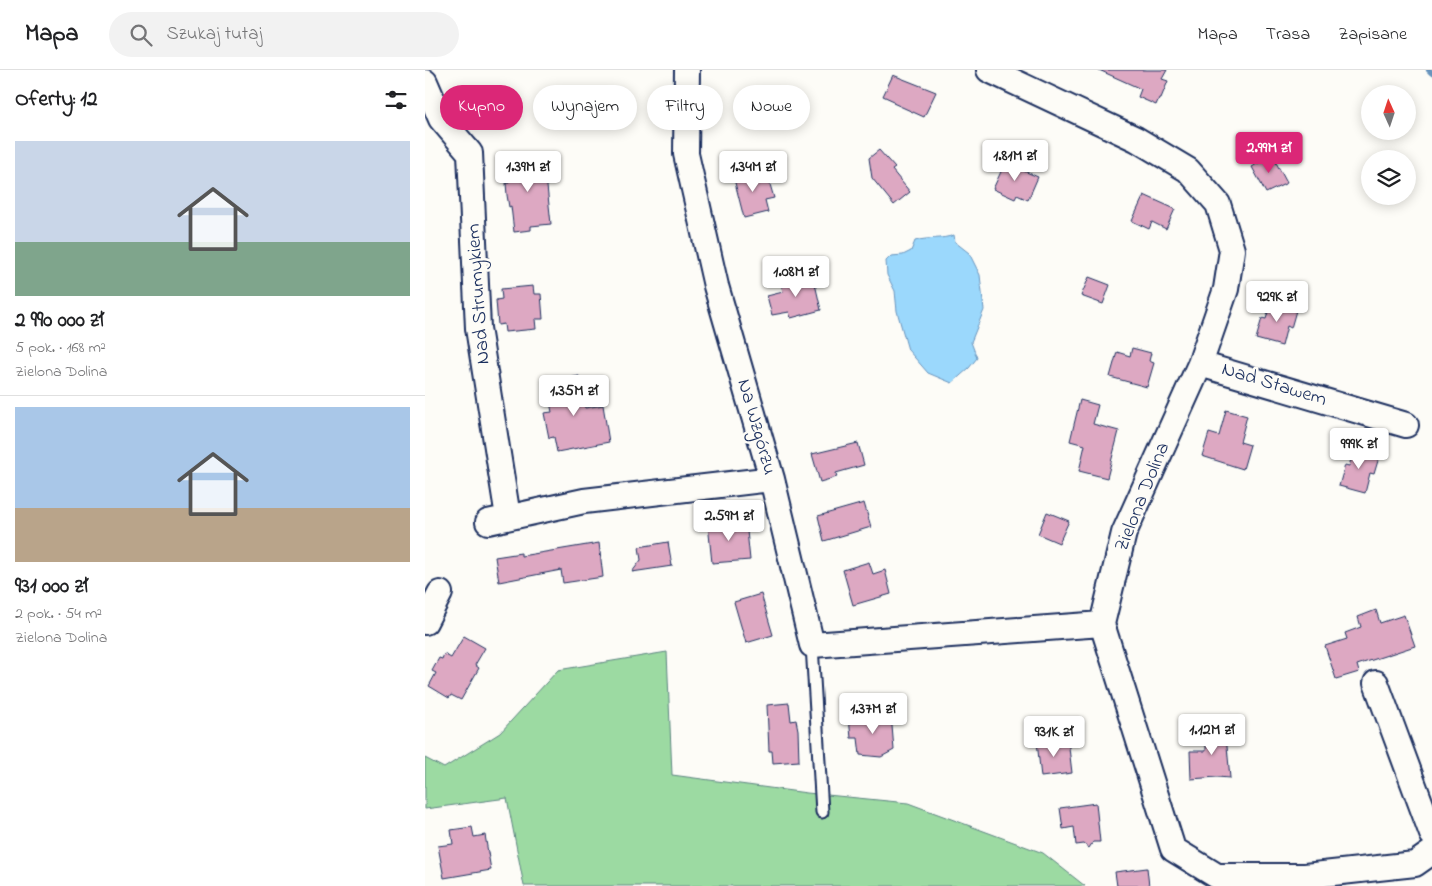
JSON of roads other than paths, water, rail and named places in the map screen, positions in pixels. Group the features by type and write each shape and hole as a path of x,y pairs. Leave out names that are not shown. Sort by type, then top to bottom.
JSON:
{"street":[{"name":"Na Wzgórzu","path":"687,70 686,154 716,286 771,479 812,645"},
{"name":"Zielona Dolina","path":"989,70 1136,139 1188,170 1218,204 1232,250 1226,289 1200,364 1125,533 1102,624"},
{"name":"Nad Strumykiem","path":"425,82 441,119 469,153 478,328 498,520 585,501 771,479"},
{"name":"Nad Stawem","path":"1200,364 1405,425"},
{"path":"425,622 441,593"},
{"path":"812,645 1102,624 1173,849 1217,876 1306,881 1415,864 1432,852"},
{"path":"1376,683 1432,834"}],"lane":[{"path":"812,645 822,812"}],"water":[{"path":"954,235 955,242 969,253 980,275 984,310 971,342 977,358 952,383 928,373 908,350 897,311 895,291 887,275 886,261 891,256 903,255 911,251 915,241"}],"waterway":[{"path":"1429,70 1432,73"}]}
